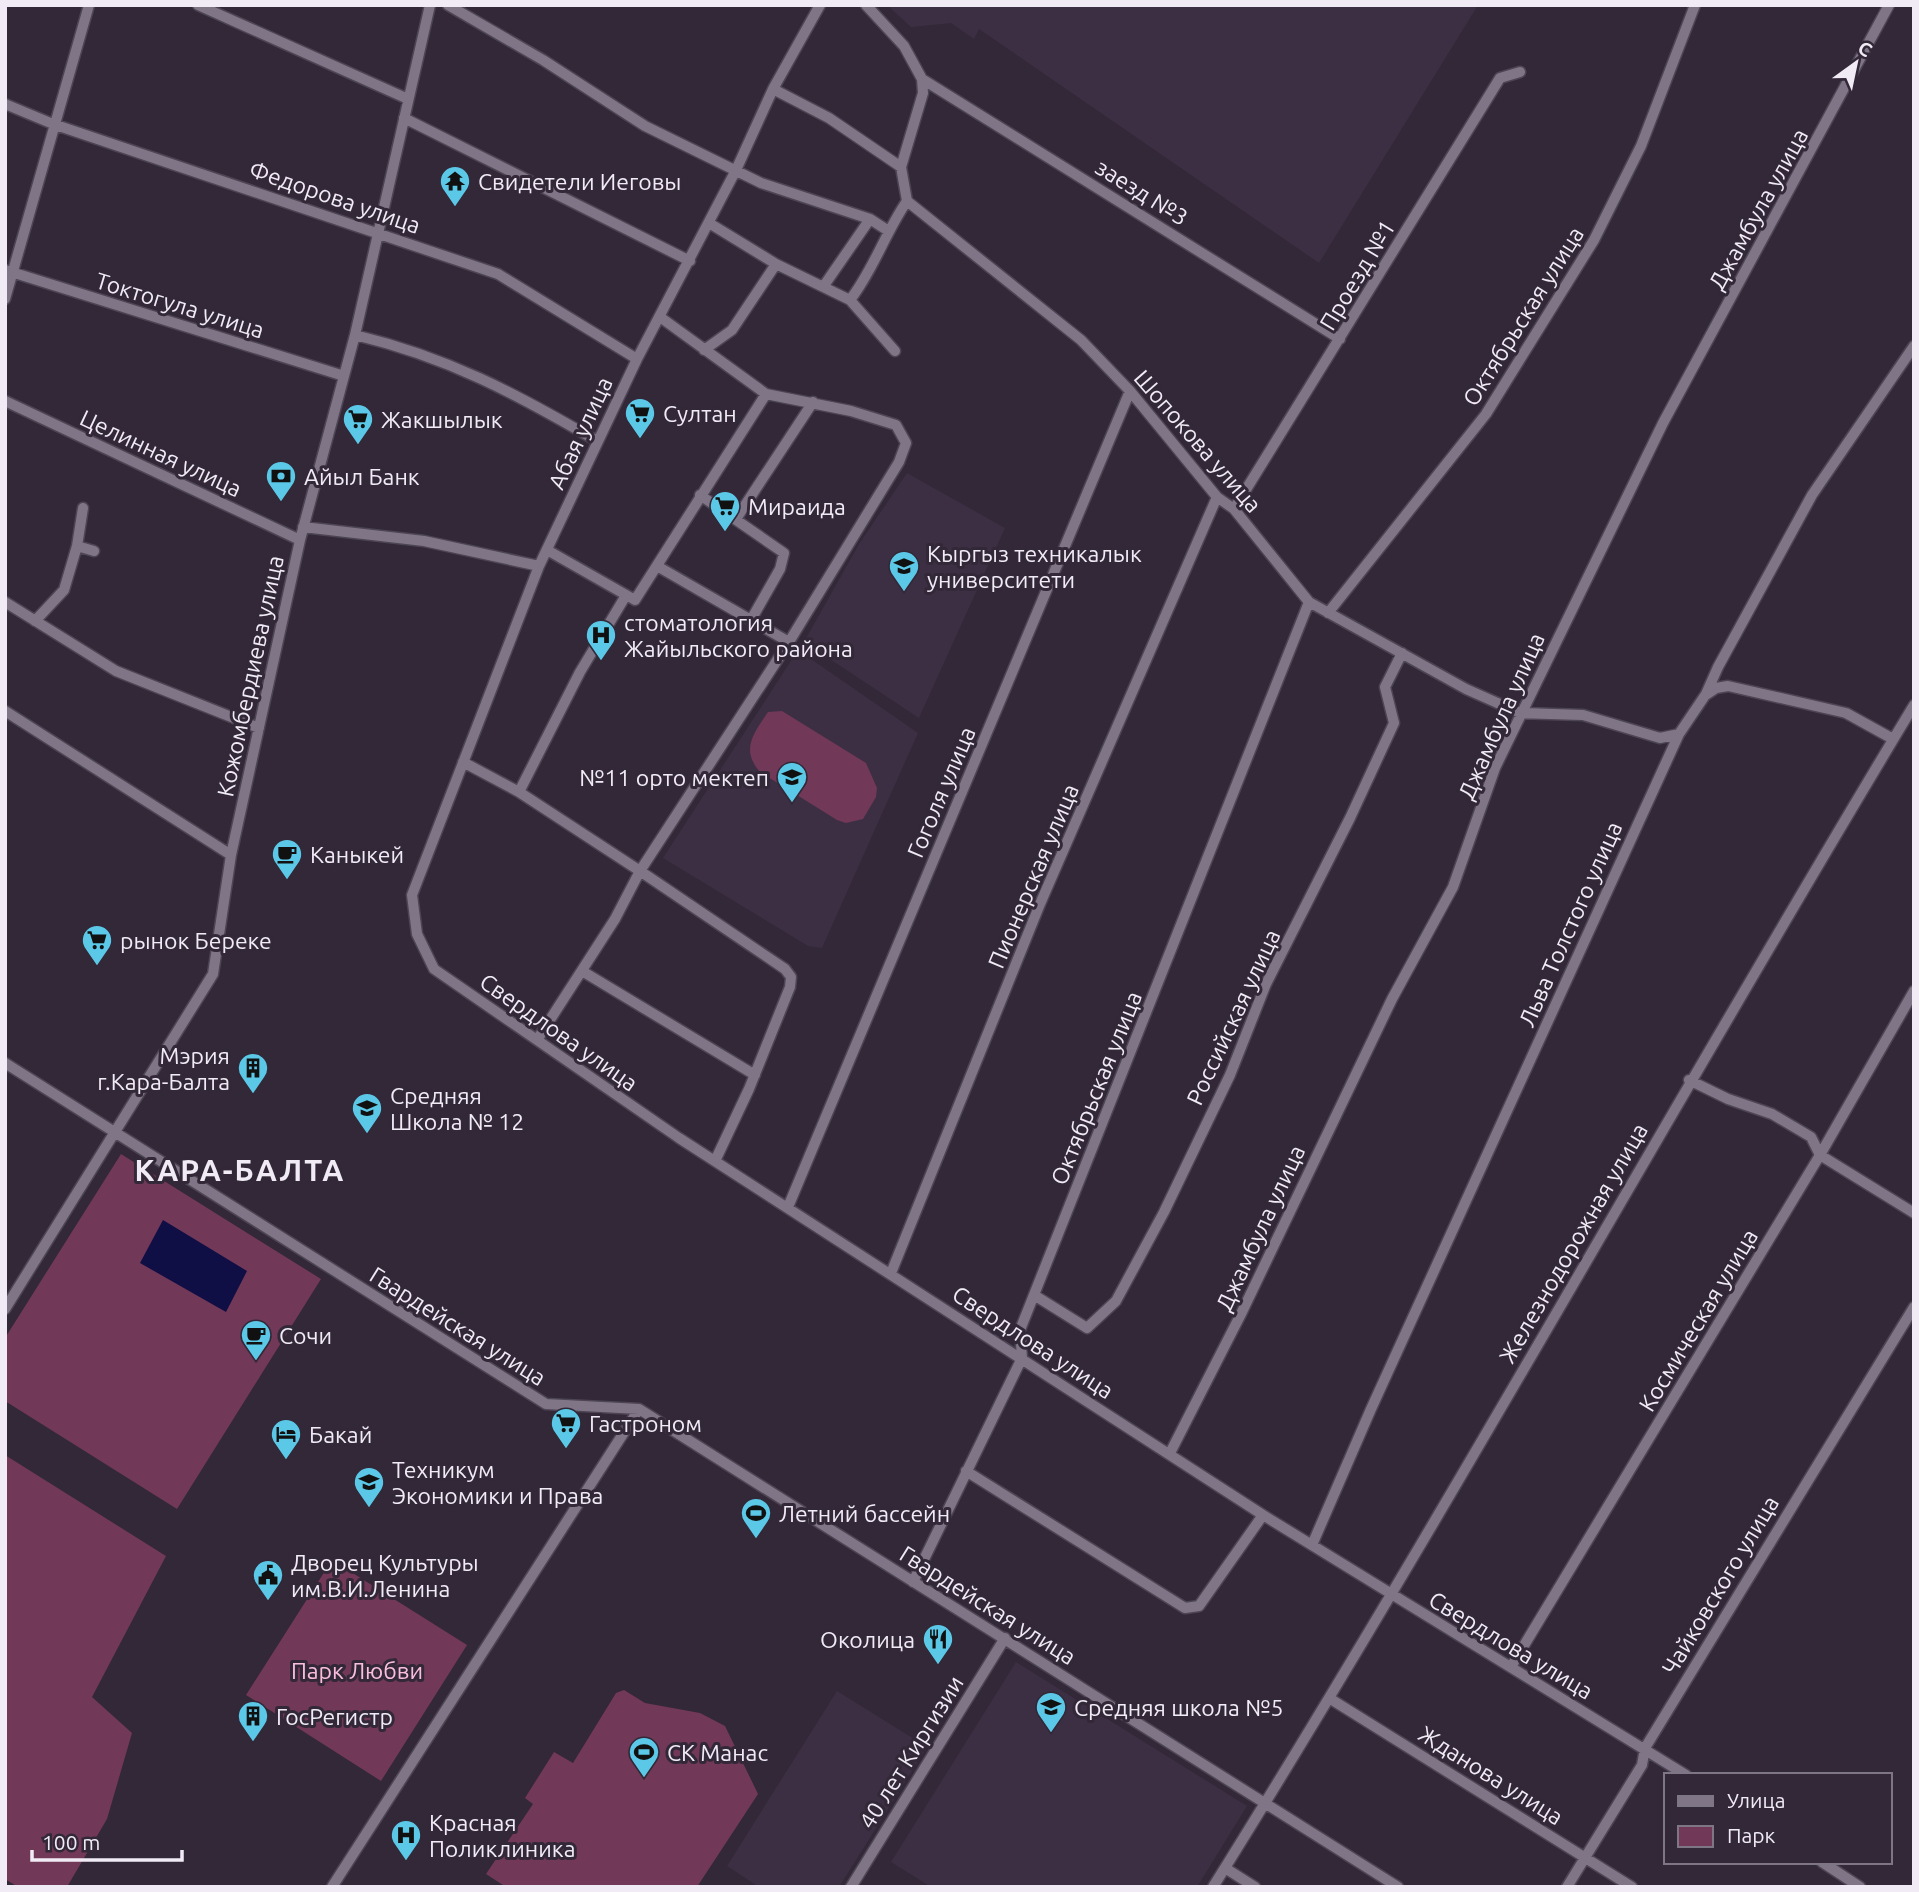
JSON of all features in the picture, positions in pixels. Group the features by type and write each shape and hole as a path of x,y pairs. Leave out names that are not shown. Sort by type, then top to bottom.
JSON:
{"street":[{"path":"5,299 9,271 89,5"},
{"path":"198,5 408,99"},
{"name":"Кожомбердиева улица","path":"5,1309 117,1133 213,974 231,855 300,540 355,335 430,5"},
{"path":"448,5 543,60 645,125 761,183 870,219 887,230"},
{"name":"Абая улица","path":"412,895 539,566 637,359 736,170 773,89 820,5"},
{"path":"850,300 866,279 887,230 907,201 901,167 923,93 922,79 904,46 866,5"},
{"name":"Октябрьская улица","path":"1328,613 1486,414 1594,240 1641,146 1695,5"},
{"name":"Джамбула улица","path":"1170,1453 1241,1314 1392,999 1453,887 1495,768 1663,423 1889,5"},
{"name":"Проезд №1","path":"1234,509 1500,78 1520,72"},
{"name":"заезд №3","path":"922,79 1340,340"},
{"path":"773,89 830,118 901,167"},
{"name":"Федорова улица","path":"5,104 53,124 498,274 637,359"},
{"path":"404,118 690,261"},
{"name":"Шопокова улица","path":"907,201 1082,340 1129,391 1217,497 1234,509 1309,602 1466,689 1520,713 1583,715 1660,738 1679,734"},
{"path":"823,287 870,219"},
{"path":"709,223 776,264 850,300 895,351"},
{"path":"704,351 732,330 776,264"},
{"name":"Токтогула улица","path":"9,271 344,376"},
{"path":"537,1040 615,919 640,871 789,642 900,461 906,443 896,425 813,402 766,394 660,317"},
{"path":"355,335 411,349 470,372 597,441"},
{"name":"Льва Толстого улица","path":"1312,1545 1371,1409 1679,734 1706,694 1718,667 1812,495 1914,346"},
{"name":"Гоголя улица","path":"788,1207 1129,391"},
{"path":"547,550 625,597 636,599 766,394"},
{"name":"Целинная улица","path":"5,401 300,540"},
{"path":"736,519 813,402"},
{"path":"700,495 784,553 780,569 751,620"},
{"name":"Пионерская улица","path":"891,1273 1040,904 1217,497"},
{"path":"35,621 64,590 77,546 83,508"},
{"path":"303,527 424,541 539,566"},
{"path":"77,546 94,551"},
{"path":"657,566 789,642"},
{"path":"519,792 580,672 625,597"},
{"name":"Октябрьская улица","path":"913,1582 1022,1358 1020,1330 1309,602"},
{"path":"5,603 116,671 259,728"},
{"name":"Российская улица","path":"1034,1296 1087,1328 1116,1301 1218,1099 1266,984 1339,841 1394,723 1385,687 1402,653"},
{"path":"1706,694 1716,688 1728,686 1846,713 1893,739"},
{"name":"Железнодорожная улица","path":"1213,1887 1392,1597 1689,1080 1914,705"},
{"path":"5,711 231,855"},
{"path":"463,762 519,792 640,871 789,974 790,987 755,1075 715,1161"},
{"name":"Свердлова улица","path":"412,895 417,934 434,969 715,1161 1263,1515 1392,1597 1683,1773"},
{"path":"582,971 755,1075"},
{"name":"Космическая улица","path":"1511,1667 1819,1155 1914,990"},
{"name":"Гвардейская улица","path":"5,1063 546,1404 639,1409 1266,1801 1385,1883 1398,1887"},
{"path":"1689,1080 1728,1099 1772,1114 1811,1137 1819,1155 1914,1213"},
{"name":"Чайковского улица","path":"1567,1887 1642,1765 1645,1748 1914,1307"},
{"path":"332,1887 639,1409"},
{"path":"965,1471 1185,1608 1199,1606 1263,1515"},
{"name":"40 лет Киргизии","path":"851,1887 1005,1639"},
{"name":"Жданова улица","path":"1329,1698 1632,1887"},
{"path":"1825,1864 1860,1887"},
{"path":"1225,1868 1255,1887"}],"shaded area":[{"path":"887,5 1478,5 1319,263 979,29 974,39 951,23 911,27"},
{"name":"Кыргыз техникалык университети","path":"907,473 1005,528 919,718 804,642 859,544"},
{"name":"№11 орто мектеп","path":"798,650 918,733 822,948 808,946 663,858"},
{"path":"163,1220 247,1271 226,1312 140,1263"},
{"name":"Средняя школа №5","path":"1016,1662 1247,1806 1197,1887 931,1887 891,1862"},
{"path":"837,1691 927,1747 839,1887 759,1887 727,1866"}],"green space":[{"path":"782,711 866,763 877,788 876,797 863,819 846,823 837,820 760,772 754,764 750,748 754,734 768,712"},
{"path":"121,1154 321,1279 177,1509 5,1401 5,1338"},
{"path":"5,1455 166,1556 92,1697 132,1733 107,1819 67,1887 18,1887 5,1879"},
{"name":"Парк Любви","path":"332,1560 467,1645 381,1781 246,1695"},
{"name":"СК Манас","path":"624,1690 645,1703 700,1713 725,1726 758,1794 697,1887 506,1887 486,1874 533,1804 525,1798 554,1752 573,1763 616,1693"}],"place":[{"name":"Свидетели Иеговы","path":"455,208"},
{"name":"Султан","path":"640,440"},
{"name":"Жакшылык","path":"358,446"},
{"name":"Айыл Банк","path":"281,503"},
{"name":"Мираида","path":"725,533"},
{"name":"Кыргыз техникалык университети","path":"904,593"},
{"name":"стоматология Жайыльского района","path":"601,662"},
{"name":"№11 орто мектеп","path":"792,804"},
{"name":"Каныкей","path":"287,881"},
{"name":"рынок Береке","path":"97,967"},
{"name":"Мэрия г.Кара-Балта","path":"253,1095"},
{"name":"Средняя Школа № 12","path":"367,1135"},
{"name":"Сочи","path":"256,1362"},
{"name":"Гастроном","path":"566,1450"},
{"name":"Бакай","path":"286,1461"},
{"name":"Техникум Экономики и Права","path":"369,1509"},
{"name":"Летний бассейн","path":"756,1540"},
{"name":"Дворец Культуры им.В.И.Ленина","path":"268,1602"},
{"name":"Околица","path":"938,1666"},
{"name":"Средняя школа №5","path":"1051,1734"},
{"name":"ГосРегистр","path":"253,1743"},
{"name":"СК Манас","path":"644,1779"},
{"name":"Красная Поликлиника","path":"406,1862"}],"district":[{"name":"КАРА-БАЛТА","path":"240,1170"}]}
